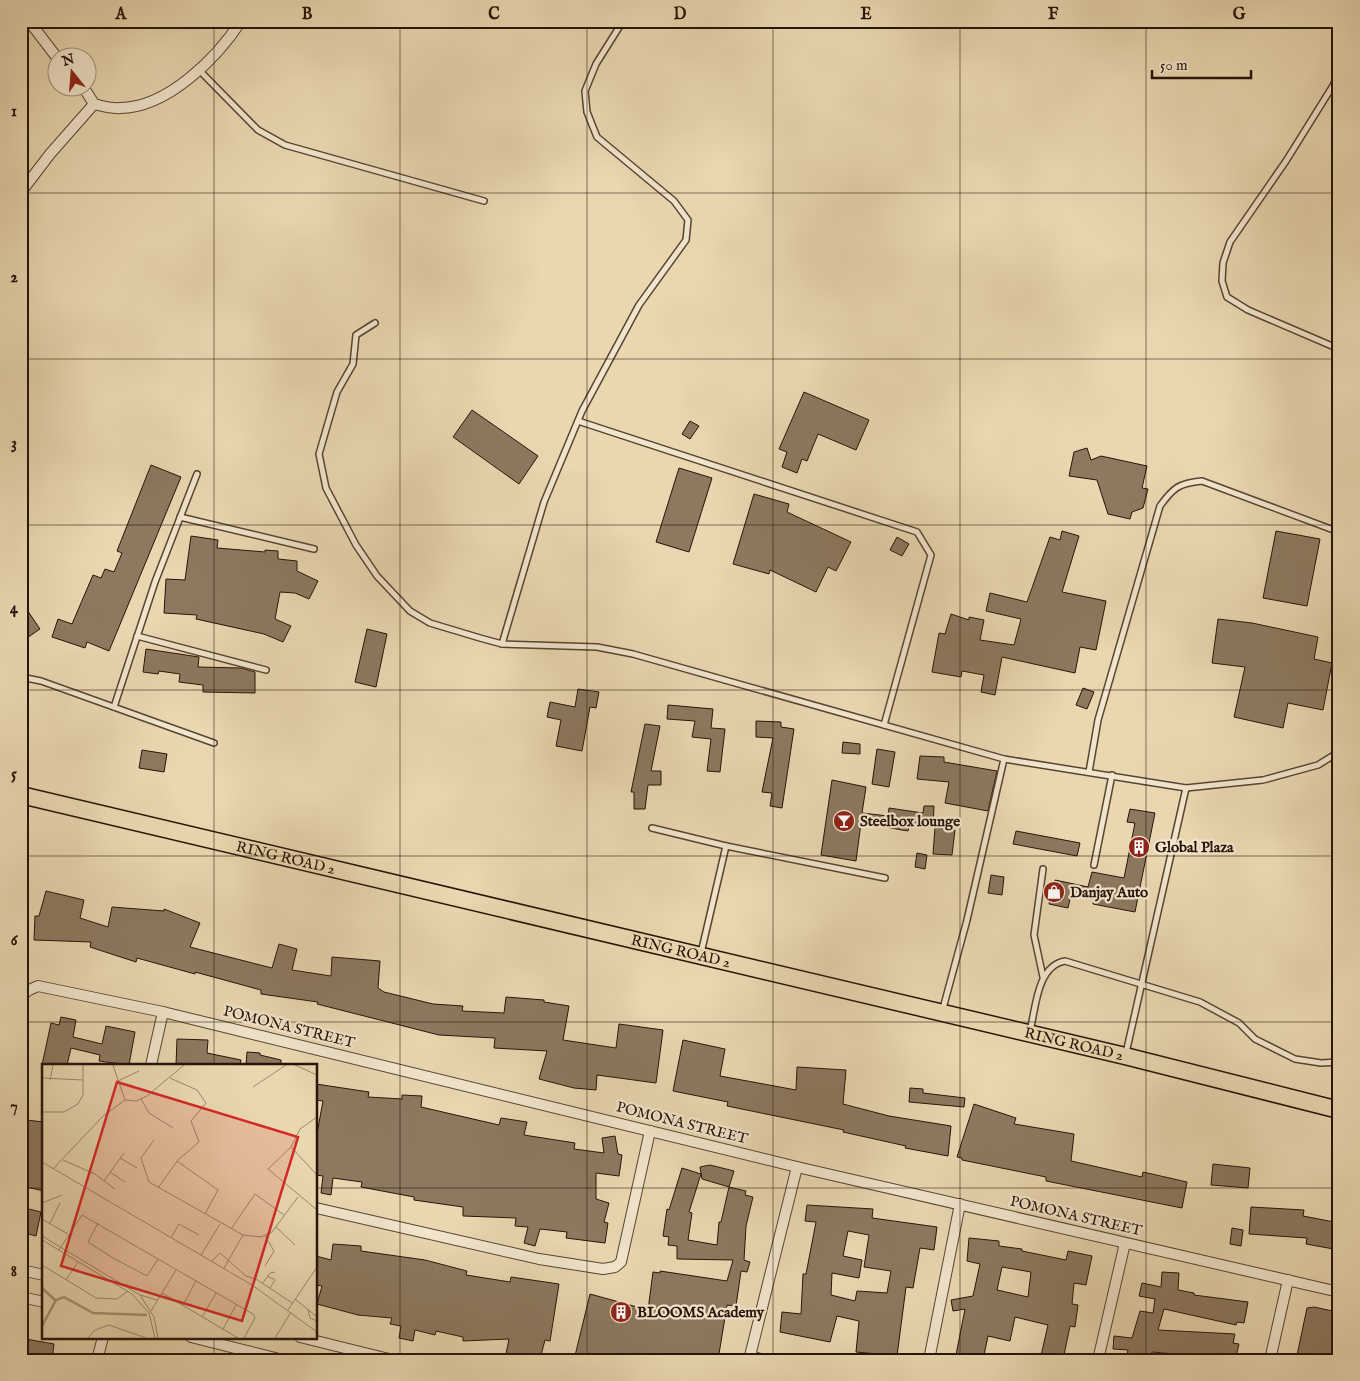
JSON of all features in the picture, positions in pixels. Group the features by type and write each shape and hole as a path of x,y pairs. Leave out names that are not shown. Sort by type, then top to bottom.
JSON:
{"main road":[{"name":"RING ROAD 2","path":"21,795 1125,1056 1339,1110"}],"street":[{"path":"29,21 50,48"},
{"path":"90,98 94,104 120,108 147,103 173,92 216,53 241,21"},
{"path":"21,192 50,154 94,104"},
{"name":"POMONA STREET","path":"21,996 38,986 163,1012 797,1167 1339,1292"},
{"path":"151,1064 163,1012"},
{"path":"318,1208 539,1259 610,1268 621,1262 650,1131"},
{"path":"764,1360 749,1358 797,1167"},
{"path":"929,1360 960,1204"},
{"path":"1098,1360 1125,1243"},
{"path":"21,1270 42,1275"},
{"path":"1270,1360 1288,1280"},
{"path":"21,1297 42,1302"},
{"path":"97,1360 103,1338"},
{"path":"195,1338 283,1360"},
{"path":"304,1338 393,1360"}],"lane":[{"path":"502,644 544,502 578,421 639,305 686,240 688,220 674,201 597,136 587,112 585,91 596,64 623,21"},
{"path":"1339,66 1336,85 1230,242 1223,263 1222,281 1228,297 1248,310 1339,350"},
{"path":"198,68 258,130 285,145 484,201"},
{"path":"375,323 356,336 353,364 337,392 319,454 326,488 367,563 410,611 430,623 502,644 597,647 634,654 1004,760 1186,788 1263,780 1318,765 1339,752"},
{"path":"578,421 918,532 931,555 884,725"},
{"path":"114,707 137,636 197,474"},
{"path":"1089,772 1098,720 1157,515 1160,506 1170,492 1184,483 1202,481 1339,532"},
{"path":"180,518 314,549"},
{"path":"137,636 266,670"},
{"path":"21,678 41,681 214,743"},
{"path":"942,1013 967,920 1004,760"},
{"path":"1094,864 1112,776"},
{"path":"1125,1056 1186,788"},
{"path":"652,828 726,846 884,878"},
{"path":"700,956 726,846"},
{"path":"1029,1034 1043,977 1034,936 1043,869"},
{"path":"1043,977 1057,963 1066,961 1142,984 1163,993 1200,1002 1239,1023 1255,1039 1295,1060 1321,1063 1339,1062"}],"building":[{"path":"804,392 869,420 856,450 818,434 807,461 802,459 797,473 782,467 787,452 779,449"},
{"path":"472,410 538,456 519,484 453,437"},
{"path":"690,421 699,426 690,439 682,434"},
{"path":"1087,448 1091,460 1101,456 1147,466 1142,488 1148,489 1143,508 1132,512 1130,519 1108,514 1097,480 1069,476 1074,452"},
{"path":"151,465 181,477 109,651 87,642 85,648 52,637 58,619 72,624 93,575 101,578 105,569 114,572 122,553 117,551"},
{"path":"679,468 712,478 689,552 656,542"},
{"path":"754,494 789,504 787,512 851,542 836,571 828,567 816,592 770,570 769,574 733,564"},
{"path":"1062,531 1079,536 1062,592 1106,601 1096,650 1080,647 1075,673 1002,657 995,695 981,692 984,675 962,671 961,677 932,672 939,633 945,634 951,614 969,620 969,617 984,620 980,640 1014,645 1021,619 986,611 990,593 1027,602 1050,537 1060,540"},
{"path":"1276,531 1320,539 1307,606 1263,598"},
{"path":"191,536 218,540 217,548 265,552 265,550 278,551 278,559 297,561 297,571 318,581 309,599 295,593 280,592 275,619 291,626 283,642 264,634 196,619 197,615 164,613 166,579 185,580"},
{"path":"897,537 909,544 902,556 890,550"},
{"path":"21,601 40,629 21,642"},
{"path":"1218,619 1252,623 1318,637 1314,659 1332,663 1323,710 1288,703 1283,728 1234,717 1245,667 1212,663"},
{"path":"367,629 387,634 376,687 355,682"},
{"path":"146,649 199,657 198,667 241,668 255,672 255,693 203,692 203,685 179,682 180,674 159,671 158,674 143,672"},
{"path":"1083,688 1094,692 1087,709 1076,705"},
{"path":"578,689 599,692 596,708 590,707 582,751 556,746 561,720 547,717 550,702 575,707"},
{"path":"668,705 713,709 711,728 725,729 720,772 707,771 711,739 692,737 695,721 667,719"},
{"path":"756,721 781,722 781,727 794,729 782,808 770,806 772,793 762,792 773,738 756,737"},
{"path":"645,724 660,726 651,771 661,771 661,785 648,785 645,809 634,809 634,792 631,792"},
{"path":"843,742 860,744 860,754 842,753"},
{"path":"877,749 895,752 889,787 872,784"},
{"path":"142,750 167,754 164,772 139,768"},
{"path":"920,756 944,757 944,762 997,771 988,811 945,803 949,782 917,779"},
{"name":"Steelbox lounge","path":"832,780 866,787 862,813 888,816 889,808 923,813 924,806 934,806 933,827 909,827 908,831 861,823 856,861 821,855"},
{"name":"Global Plaza","path":"1130,809 1155,813 1135,912 1093,904 1094,899 1071,895 1068,908 1049,904 1055,880 1088,887 1092,872 1124,878 1135,823 1127,822"},
{"path":"935,828 955,830 952,855 933,854"},
{"path":"1016,831 1080,843 1077,856 1013,844"},
{"path":"917,853 927,855 925,869 915,867"},
{"path":"991,875 1004,877 1002,895 988,893"},
{"path":"46,891 84,900 80,918 108,927 112,907 164,911 164,909 200,923 190,947 272,968 279,944 297,949 292,970 331,976 332,957 380,961 378,988 384,992 433,1004 463,1006 462,1011 504,1013 506,997 544,1000 544,1002 569,1006 563,1040 616,1048 619,1024 663,1030 656,1083 597,1075 596,1090 574,1088 539,1079 547,1051 494,1048 495,1038 439,1035 317,1004 318,1002 261,994 261,990 195,972 195,974 137,958 136,962 90,947 91,942 34,940 35,916 39,916"},
{"path":"61,1017 76,1020 73,1037 102,1044 106,1026 135,1032 129,1064 99,1061 100,1055 71,1048 67,1064 42,1064 51,1023 59,1025"},
{"path":"177,1039 208,1040 207,1053 241,1060 240,1064 176,1064"},
{"path":"683,1040 725,1049 720,1076 796,1090 797,1067 846,1070 843,1104 889,1116 951,1126 948,1156 905,1148 906,1146 843,1132 844,1130 727,1106 728,1102 673,1091"},
{"path":"247,1052 260,1053 260,1055 281,1060 281,1064 246,1064"},
{"path":"318,1084 369,1092 368,1097 402,1099 402,1095 422,1096 421,1107 499,1125 501,1118 527,1122 524,1135 575,1143 574,1149 604,1153 602,1138 615,1136 618,1154 622,1155 619,1176 596,1173 596,1199 609,1203 604,1222 608,1223 605,1243 566,1238 567,1232 540,1229 535,1246 524,1243 528,1227 515,1226 516,1218 463,1216 463,1207 414,1200 414,1197 361,1187 362,1182 333,1178 331,1195 321,1193 323,1176 318,1175 318,1128 323,1101 318,1100"},
{"path":"910,1088 923,1089 923,1093 965,1098 964,1107 909,1102"},
{"path":"974,1104 1016,1118 1014,1124 1074,1134 1071,1161 1142,1177 1143,1172 1187,1182 1182,1208 1046,1181 1046,1177 962,1160 962,1158 957,1157"},
{"path":"26,1120 42,1122 42,1191 21,1186 21,1153"},
{"path":"1213,1164 1250,1168 1248,1188 1211,1185"},
{"path":"710,1165 734,1171 729,1187 702,1179 700,1167"},
{"path":"682,1168 701,1174 689,1212 692,1213 688,1240 717,1245 719,1222 721,1222 729,1187 746,1191 745,1195 753,1197 746,1226 744,1260 750,1262 747,1272 741,1271 736,1306 727,1305 718,1360 574,1360 590,1294 648,1310 653,1272 660,1273 660,1271 727,1281 733,1260 677,1259 677,1246 668,1245 669,1237 663,1236 667,1209 669,1210"},
{"path":"807,1205 873,1209 872,1218 937,1227 934,1250 920,1248 913,1288 906,1287 897,1356 856,1352 859,1321 837,1316 830,1342 780,1332 782,1312 801,1314 803,1274 806,1274 816,1222 805,1221","holes":["848,1231 869,1235 864,1267 891,1271 887,1293 857,1291 855,1301 831,1295 832,1273 859,1278 862,1260 843,1256"]},
{"path":"21,1207 41,1212 36,1236 21,1232"},
{"path":"1251,1207 1304,1210 1303,1216 1339,1223 1339,1250 1306,1244 1307,1238 1249,1234"},
{"path":"1232,1228 1243,1230 1241,1246 1230,1244"},
{"path":"969,1238 999,1241 999,1246 1022,1249 1022,1251 1066,1260 1068,1251 1092,1256 1086,1285 1074,1283 1072,1304 1078,1305 1075,1327 1070,1326 1063,1360 1040,1360 1048,1325 1015,1317 1010,1341 988,1336 983,1360 955,1360 965,1309 953,1311 951,1300 973,1296 980,1264 967,1261","holes":["1002,1267 1031,1272 1028,1297 997,1290"]},
{"path":"333,1244 361,1246 361,1251 425,1260 467,1271 466,1275 510,1282 511,1277 559,1284 550,1341 545,1340 540,1359 506,1354 509,1339 463,1341 463,1337 436,1331 435,1335 415,1330 413,1341 399,1338 401,1326 390,1324 392,1318 358,1315 318,1304 322,1286 318,1285 318,1257 331,1260"},
{"path":"1162,1272 1179,1273 1178,1290 1194,1293 1194,1295 1248,1302 1244,1323 1237,1322 1236,1325 1164,1309 1158,1330 1235,1334 1233,1343 1239,1344 1235,1360 1204,1360 1175,1354 1152,1352 1151,1360 1126,1360 1128,1350 1113,1349 1114,1336 1132,1338 1140,1311 1153,1313 1155,1299 1139,1296 1142,1283 1161,1287"},
{"path":"1314,1307 1337,1312 1334,1325 1339,1325 1339,1342 1335,1360 1296,1360 1307,1308"},
{"path":"26,1339 54,1344 52,1360 23,1360"}],"place":[{"name":"Steelbox lounge","path":"844,821"},
{"name":"Global Plaza","path":"1139,847"},
{"name":"Danjay Auto","path":"1054,892"},
{"name":"BLOOMS Academy","path":"621,1312"}]}
